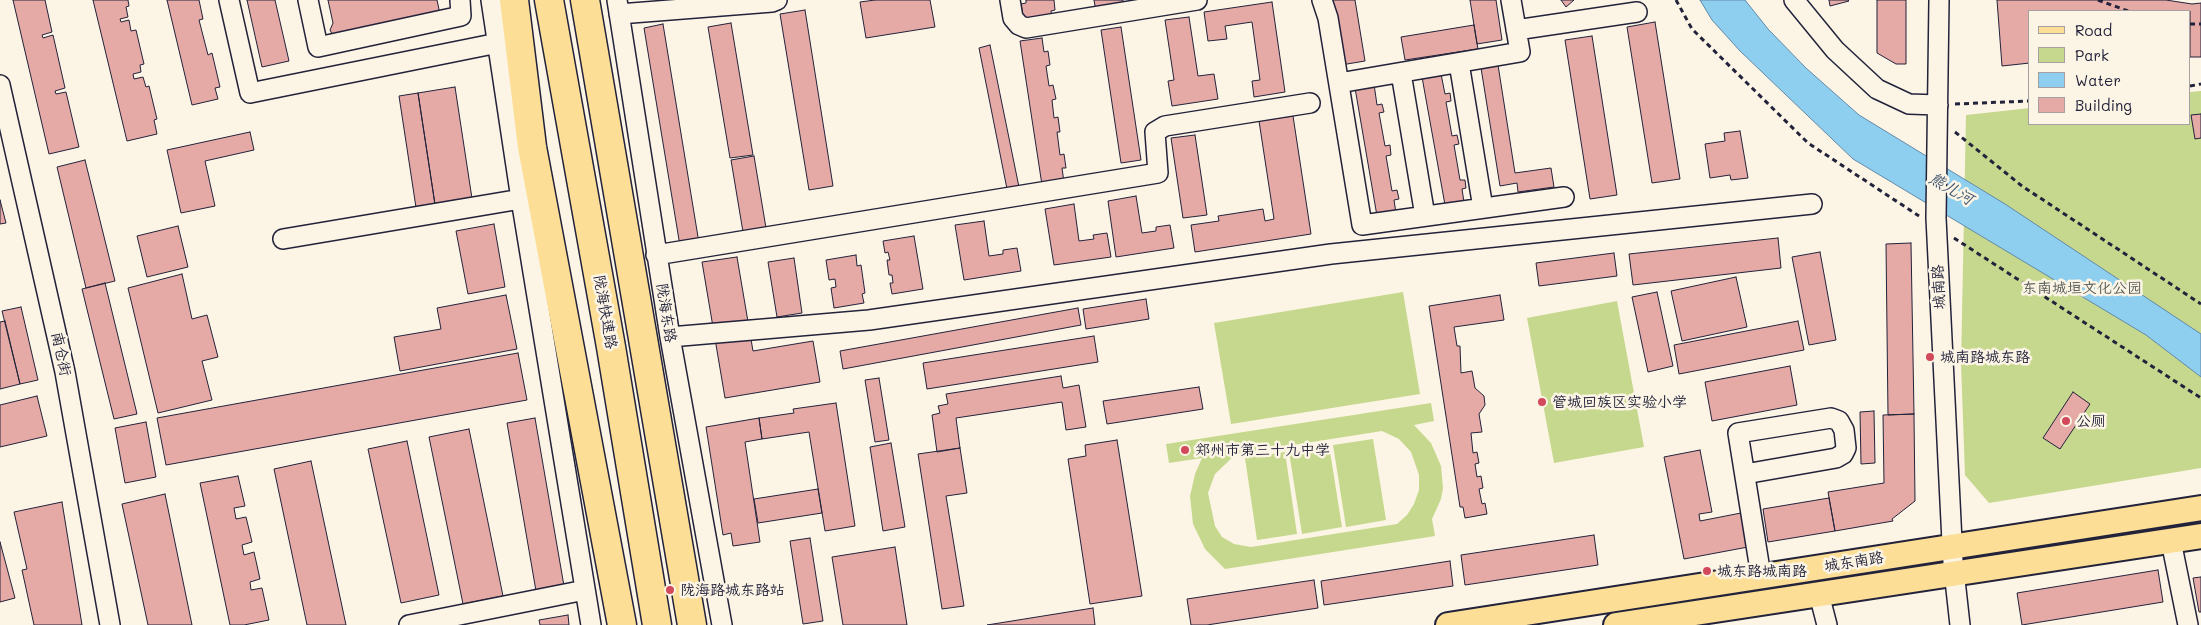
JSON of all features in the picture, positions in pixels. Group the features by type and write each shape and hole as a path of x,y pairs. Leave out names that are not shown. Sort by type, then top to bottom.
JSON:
{"highway":[{"path":"514,0 532,147 622,625"},
{"name":"陇海快速路","path":"549,0 611,347 657,625"},
{"path":"585,0 692,625"}],"main road":[{"name":"城东南路","path":"1448,625 2201,508"},
{"name":"城东南路","path":"1629,624 2201,536"}],"street":[{"path":"229,0 250,93 498,43"},
{"path":"308,0 318,47 461,16 460,0"},
{"path":"491,0 520,199 591,625"},
{"path":"618,7 772,2 777,0"},
{"path":"1010,0 1013,18 1019,25 1026,28 1197,0"},
{"path":"1322,0 1328,18 1362,224 1564,197"},
{"path":"1339,83 1520,52 1512,0"},
{"path":"1794,0 1835,50 1877,89 1909,104 1937,112"},
{"name":"城南路","path":"1939,0 1936,222 1952,546 1960,625"},
{"name":"陇海东路","path":"618,7 656,255 722,625"},
{"path":"1516,30 1637,12"},
{"path":"1459,63 1483,208"},
{"path":"1401,72 1425,216"},
{"name":"南仓街","path":"0,86 65,372 110,625"},
{"path":"656,255 1158,173 1155,132 1165,126 1310,103"},
{"path":"283,239 520,199"},
{"path":"670,337 869,320 1331,254 1812,204"},
{"path":"1745,474 1836,458 1843,454 1846,448 1844,430 1839,421 1831,418 1738,433 1761,576"},
{"path":"2171,541 2188,625"},
{"path":"409,625 585,590"},
{"path":"1819,594 1827,625"}],"path":[{"path":"1676,0 1692,29 1808,142 1936,222 2201,398"},
{"path":"2098,0 2125,10"},
{"path":"1937,112 2028,101"},
{"path":"1937,112 2022,186 2201,304"}],"green space":[{"name":"东南城垣文化公园","path":"2201,91 2201,468 1989,503 1965,475 1961,364 1966,115 2028,108 2028,125 2191,125 2191,92"},
{"path":"1403,292 1420,394 1231,424 1214,323"},
{"path":"1617,301 1644,447 1554,463 1527,318"},
{"path":"1431,403 1434,421 1414,425 1431,443 1441,466 1443,488 1441,499 1432,519 1435,536 1225,569 1205,549 1193,524 1190,496 1195,474 1202,458 1169,463 1166,444","holes":["1382,431 1399,439 1411,452 1419,475 1419,490 1414,504 1407,515 1397,524 1251,547 1234,544 1222,537 1215,526 1208,493 1215,474 1236,454"]},
{"path":"1373,439 1386,520 1346,527 1333,445"},
{"path":"1329,445 1342,527 1302,534 1289,452"},
{"path":"1285,452 1297,534 1257,540 1245,458"}],"water":[{"name":"熊儿河","path":"1700,0 1745,0 1768,29 1806,68 1859,115 2005,204 2201,334 2201,377 2146,335 1853,159 1740,51 1712,20"}],"building":[{"path":"13,0 45,0 52,32 42,35 43,38 53,35 65,88 55,91 56,94 66,92 79,147 49,154"},
{"path":"93,0 128,0 129,6 126,7 128,17 120,19 121,22 129,20 131,31 136,30 144,64 140,65 141,72 133,74 134,79 143,77 146,87 149,86 157,119 154,120 157,134 127,141"},
{"path":"167,0 199,0 203,19 199,20 208,55 212,53 220,87 215,88 218,99 192,105"},
{"path":"247,0 275,0 289,61 262,67"},
{"path":"328,0 437,0 440,14 333,36 330,30 333,23"},
{"path":"875,0 930,0 935,27 866,38 860,2"},
{"path":"1026,0 1054,0 1055,10 1051,11 1052,18 1024,22 1021,4 1026,3"},
{"path":"1094,0 1123,0 1123,6 1096,11"},
{"path":"1331,0 1355,0 1365,61 1341,65"},
{"path":"1470,0 1496,0 1502,40 1477,44"},
{"path":"1561,0 1574,0 1566,7"},
{"path":"1829,0 1848,0 1849,1 1830,6"},
{"path":"1877,0 1906,0 1906,64 1896,64 1877,53"},
{"path":"1997,0 2166,0 2192,4 2201,3 2201,57 2191,57 2191,10 2028,10 2028,63 2002,66"},
{"path":"1272,2 1285,92 1254,97 1252,81 1260,80 1252,22 1225,26 1227,39 1208,41 1204,12"},
{"path":"805,10 833,186 809,190 780,14"},
{"path":"1189,17 1198,76 1214,74 1218,99 1172,106 1168,81 1174,80 1165,20"},
{"path":"1655,22 1680,179 1652,183 1627,27"},
{"path":"731,23 753,155 730,158 708,27"},
{"path":"663,24 699,243 680,246 644,28"},
{"path":"1474,25 1478,49 1405,60 1401,37"},
{"path":"1121,27 1141,160 1121,163 1101,30"},
{"path":"1592,36 1617,195 1590,199 1565,40"},
{"path":"1042,38 1044,52 1048,51 1050,65 1046,66 1049,86 1053,85 1056,99 1052,100 1054,118 1058,117 1060,132 1057,132 1060,155 1064,154 1066,168 1062,168 1064,182 1042,185 1020,41"},
{"path":"990,45 1020,192 1008,194 979,48"},
{"path":"1498,65 1515,173 1551,168 1554,187 1518,192 1517,183 1500,186 1481,68"},
{"path":"1441,74 1445,94 1450,93 1451,101 1446,102 1452,136 1457,135 1459,144 1454,145 1460,180 1465,180 1466,188 1462,189 1464,202 1445,205 1422,77"},
{"path":"1374,84 1377,105 1382,104 1384,112 1379,113 1385,146 1390,145 1391,155 1386,156 1392,191 1397,190 1399,199 1394,200 1396,213 1377,216 1355,88"},
{"path":"455,87 473,205 436,211 418,93"},
{"path":"418,93 436,211 417,214 399,96"},
{"path":"2201,114 2201,138 2195,139 2191,115"},
{"path":"1293,116 1311,234 1195,252 1191,225 1219,221 1218,216 1263,209 1265,221 1274,219 1259,121"},
{"path":"1740,131 1748,178 1731,180 1730,175 1710,178 1705,144 1725,141 1724,133"},
{"path":"250,132 254,150 205,161 215,206 181,213 167,150"},
{"path":"1195,135 1207,215 1183,218 1171,138"},
{"path":"754,156 766,228 743,232 731,160"},
{"path":"85,160 115,281 86,288 57,167"},
{"path":"1136,196 1142,233 1156,231 1156,227 1170,225 1174,248 1116,257 1108,201"},
{"path":"0,200 6,223 0,224"},
{"path":"1074,204 1079,241 1094,239 1093,235 1107,233 1111,257 1054,265 1045,209"},
{"path":"984,221 989,256 1003,254 1003,250 1017,248 1021,271 964,280 955,225"},
{"path":"494,224 505,287 468,294 456,231"},
{"path":"178,226 188,267 147,277 137,236"},
{"path":"914,236 923,289 892,294 890,283 893,283 892,275 889,275 887,260 890,260 888,252 885,253 883,241"},
{"path":"1778,238 1781,268 1633,285 1629,254"},
{"path":"1911,243 1914,414 1888,415 1886,244"},
{"path":"1820,252 1836,340 1809,345 1792,257"},
{"path":"1614,253 1617,276 1539,286 1536,263"},
{"path":"856,255 857,266 861,265 865,293 862,294 864,303 834,308 831,288 836,287 835,279 829,280 826,260"},
{"path":"737,257 753,351 813,341 820,382 725,398 702,262"},
{"path":"794,258 802,313 777,317 768,262"},
{"path":"182,274 192,319 207,315 218,357 202,361 212,400 158,413 128,288"},
{"path":"1736,277 1747,327 1682,341 1671,291"},
{"path":"105,283 137,414 114,419 82,289"},
{"path":"1657,292 1673,366 1648,372 1632,297"},
{"path":"506,295 517,349 400,371 394,337 441,329 437,308"},
{"path":"1500,295 1504,320 1454,327 1457,346 1460,346 1461,373 1472,371 1475,388 1484,396 1485,405 1479,414 1482,432 1471,433 1473,453 1477,452 1479,463 1475,464 1477,477 1481,476 1483,488 1479,489 1482,504 1485,503 1487,514 1465,518 1463,507 1460,507 1429,306"},
{"path":"1146,299 1149,319 1086,329 1083,309"},
{"path":"21,307 38,380 20,384 2,311"},
{"path":"1078,308 1081,325 843,369 840,351"},
{"path":"5,321 20,384 0,389 0,322"},
{"path":"1798,321 1804,350 1679,374 1674,345"},
{"path":"1094,336 1098,362 927,389 923,363"},
{"path":"518,353 527,400 166,465 157,418"},
{"path":"1790,366 1797,405 1712,421 1705,382"},
{"path":"1061,376 1063,388 1079,385 1086,427 1066,430 1062,402 956,418 960,448 937,452 932,415 940,413 938,406 948,404 946,394"},
{"path":"879,378 889,440 875,442 865,380"},
{"path":"1199,387 1203,409 1107,424 1103,401"},
{"name":"公厕","path":"2073,392 2090,404 2060,449 2043,438"},
{"path":"37,396 47,436 0,447 0,405"},
{"path":"836,403 855,526 825,531 809,432 762,439 759,418 794,413 793,409"},
{"path":"1874,411 1875,463 1861,464 1860,412"},
{"path":"1914,414 1915,501 1892,519 1893,521 1835,531 1828,492 1884,483 1883,415"},
{"path":"535,418 564,586 536,591 507,423"},
{"path":"759,418 762,439 745,442 760,542 733,546 731,533 723,535 706,427"},
{"path":"146,422 156,477 125,483 115,428"},
{"path":"469,429 503,596 463,604 429,437"},
{"path":"1117,440 1142,596 1090,604 1068,459 1086,456 1085,445"},
{"path":"407,441 439,595 401,603 368,449"},
{"path":"891,443 905,527 883,531 870,447"},
{"path":"960,448 967,493 946,496 964,606 942,609 918,454"},
{"path":"1700,450 1712,512 1699,514 1700,521 1741,513 1748,547 1684,559 1664,457"},
{"path":"311,461 346,625 307,625 274,469"},
{"path":"238,476 245,506 234,508 236,519 246,517 252,542 242,545 244,555 254,552 260,579 250,582 251,590 262,588 269,620 244,625 230,625 200,483"},
{"path":"818,489 822,513 758,523 754,499"},
{"path":"165,494 192,625 148,625 122,504"},
{"path":"1829,498 1835,531 1768,542 1763,509"},
{"path":"62,502 82,625 34,625 22,570 27,569 14,512"},
{"path":"1594,535 1598,565 1465,585 1461,555"},
{"path":"810,538 823,621 803,624 790,541"},
{"path":"0,542 15,598 0,602"},
{"path":"895,547 907,625 843,625 832,557"},
{"path":"1450,561 1453,586 1324,605 1321,581"},
{"path":"2158,570 2163,602 2022,625 2017,593"},
{"path":"2201,577 2201,612 2199,612 2193,578"},
{"path":"1314,580 1318,608 1207,625 1191,625 1187,599"},
{"path":"1093,608 1095,625 987,625"},
{"path":"568,615 569,625 540,625 539,620"}],"place":[{"name":"城南路城东路","path":"1930,357"},
{"name":"管城回族区实验小学","path":"1542,402"},
{"name":"公厕","path":"2066,421"},
{"name":"郑州市第三十九中学","path":"1185,450"},
{"name":"城东路城南路","path":"1707,571"},
{"name":"陇海路城东路站","path":"670,590"}]}
